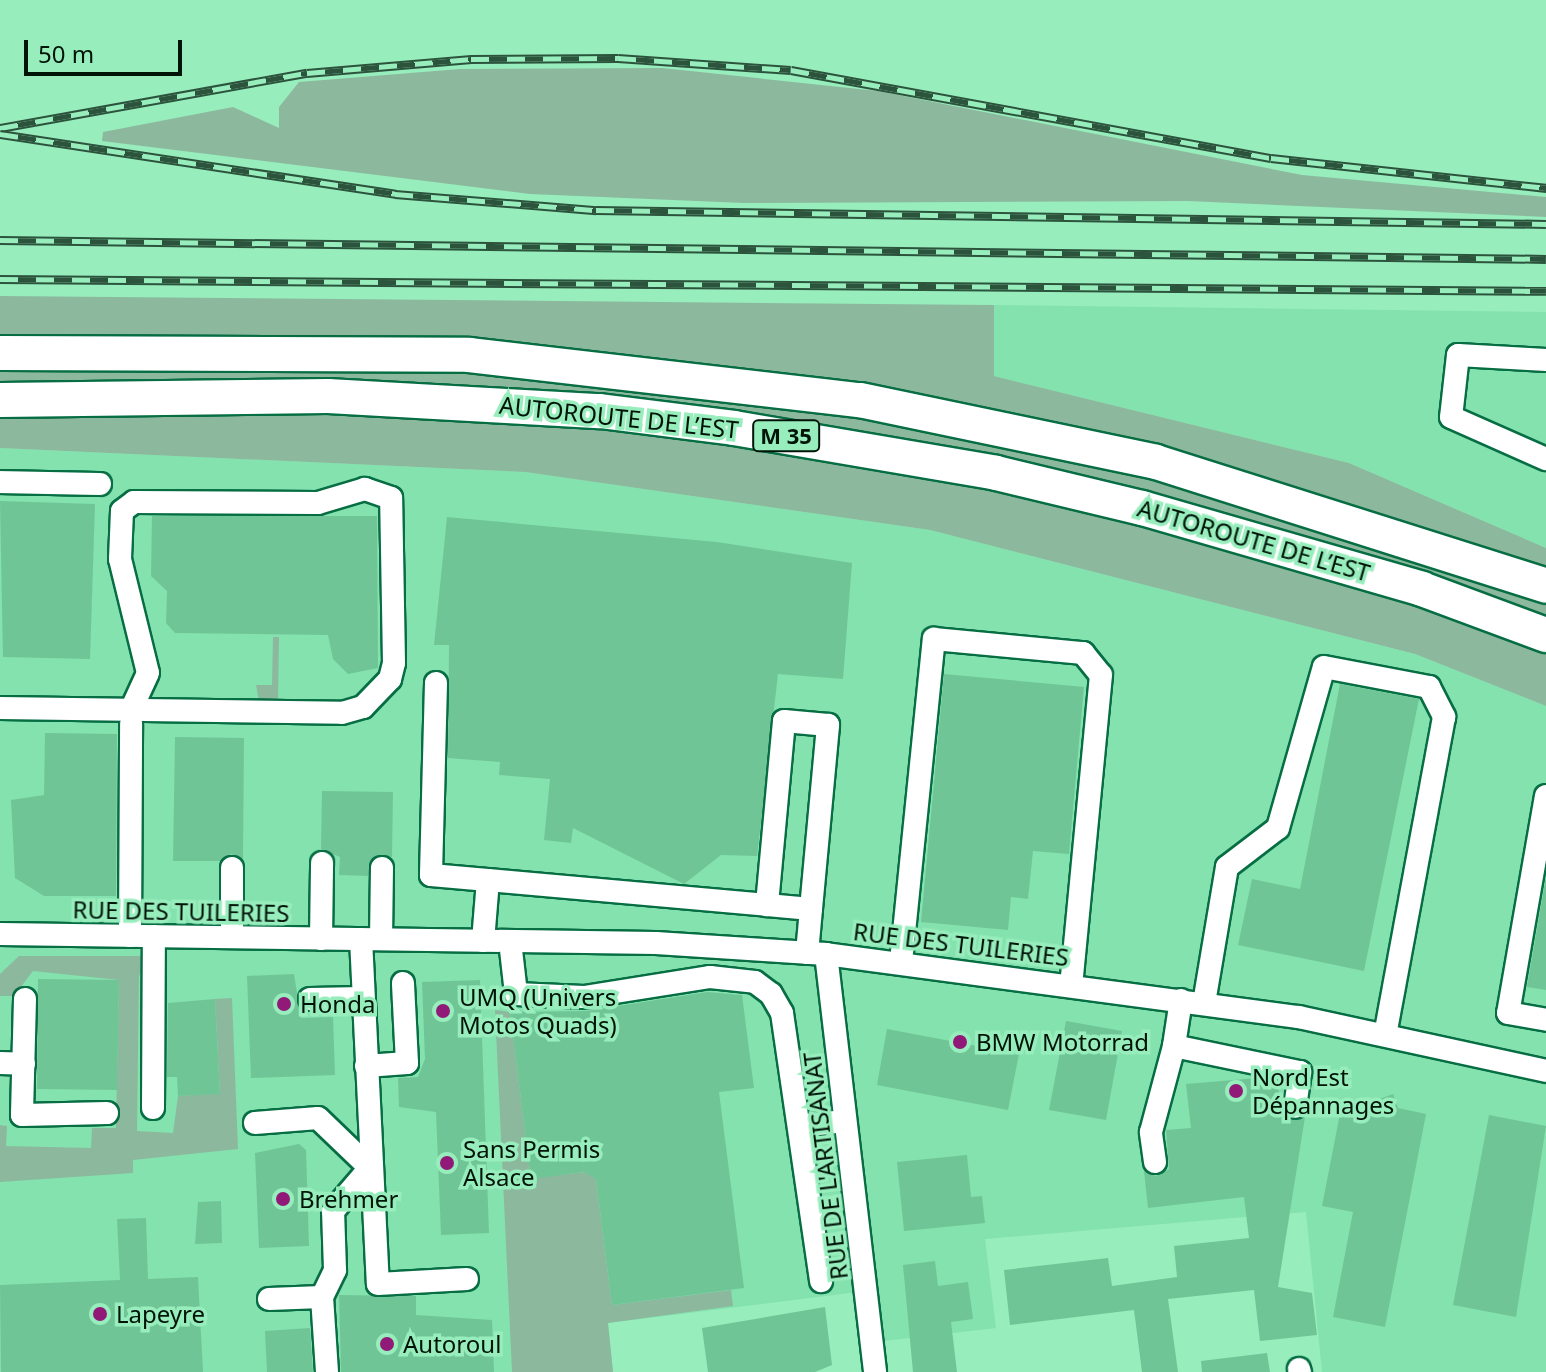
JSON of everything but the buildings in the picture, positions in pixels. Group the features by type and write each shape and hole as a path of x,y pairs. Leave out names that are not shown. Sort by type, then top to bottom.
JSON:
{"highway":[{"name":"AUTOROUTE DE L’EST","path":"0,353 469,355 845,398 1156,462 1546,586"},
{"name":"AUTOROUTE DE L’EST","path":"0,400 328,396 600,411 749,430 996,473 1142,508 1407,584 1546,635"}],"street":[{"path":"1546,360 1458,355 1451,417 1546,459"},
{"path":"0,482 100,484"},
{"path":"0,708 131,717 342,713 377,696 390,679 398,639 391,498 365,489 318,503 134,502 122,511 120,559 148,673 131,717 130,936"},
{"path":"901,962 934,639 1083,653 1101,675 1071,984"},
{"path":"1204,1003 1227,867 1278,828 1324,667 1429,687 1444,717 1385,1035"},
{"path":"436,683 431,875 811,909"},
{"name":"RUE DE L'ARTISANAT","path":"767,905 784,721 828,725 811,909 845,1121 875,1372"},
{"path":"1546,796 1508,1013 1546,1020"},
{"path":"321,939 322,863"},
{"path":"232,868 232,937"},
{"path":"382,868 363,998 378,1284 467,1279"},
{"path":"483,941 488,880"},
{"name":"RUE DES TUILERIES","path":"0,934 510,941 816,954 901,962 1204,1003 1385,1035 1546,1071"},
{"path":"153,1108 154,936"},
{"path":"510,941 516,994 584,997 710,977 755,982 782,1013 821,1281"},
{"path":"366,1066 407,1063 403,983"},
{"path":"310,999 363,998"},
{"path":"25,999 22,1115 107,1113"},
{"path":"1155,1162 1151,1132 1174,1046 1181,1000"},
{"path":"1174,1046 1300,1072 1295,1107"},
{"path":"0,1063 24,1064"},
{"path":"255,1123 318,1118 370,1168"},
{"path":"799,1126 845,1121"},
{"path":"327,1372 322,1297 335,1270 333,1211 370,1168"},
{"path":"269,1299 322,1297"}],"shaded area":[{"path":"662,68 878,91 1302,175 1546,197 1546,217 1188,201 744,203 530,194 102,141 103,132 233,107 279,128 279,107 299,82 460,69"},
{"path":"0,296 994,305 994,376 1349,463 1546,548 1546,706 1415,654 930,530 525,472 0,448"},
{"path":"994,305 1546,312 1546,548 1349,463 994,376"},
{"path":"0,448 525,472 930,530 1415,654 1546,706 1546,1372 1322,1372 1306,1212 985,1239 996,1328 884,1341 874,1290 608,1323 613,1372 0,1372"},
{"path":"273,637 279,637 278,701 259,701 256,685 272,685"},
{"path":"19,956 147,956 139,976 137,1131 173,1133 178,1096 220,1093 215,999 232,998 238,1149 133,1160 133,1173 0,1182 0,1125 7,1126 6,1146 91,1148 92,1128 116,1128 119,980 33,971 14,996 0,996 0,974"},
{"path":"495,1010 510,1012 531,1178 595,1171 612,1305 731,1290 733,1306 608,1323 613,1372 512,1372"}],"railway":[{"path":"0,128 307,73 471,59 618,58 791,70 1271,158 1546,188"},
{"path":"0,134 395,194 596,210 1546,224"},
{"path":"0,240 1546,259"},
{"path":"0,279 1546,291"}],"place":[{"name":"Honda","path":"284,1004"},
{"name":"UMQ (Univers Motos Quads)","path":"443,1011"},
{"name":"BMW Motorrad","path":"960,1042"},
{"name":"Nord Est Dépannages","path":"1236,1091"},
{"name":"Sans Permis Alsace","path":"447,1163"},
{"name":"Brehmer","path":"283,1199"},
{"name":"Lapeyre","path":"100,1314"},
{"name":"Autoroul","path":"387,1344"}]}
